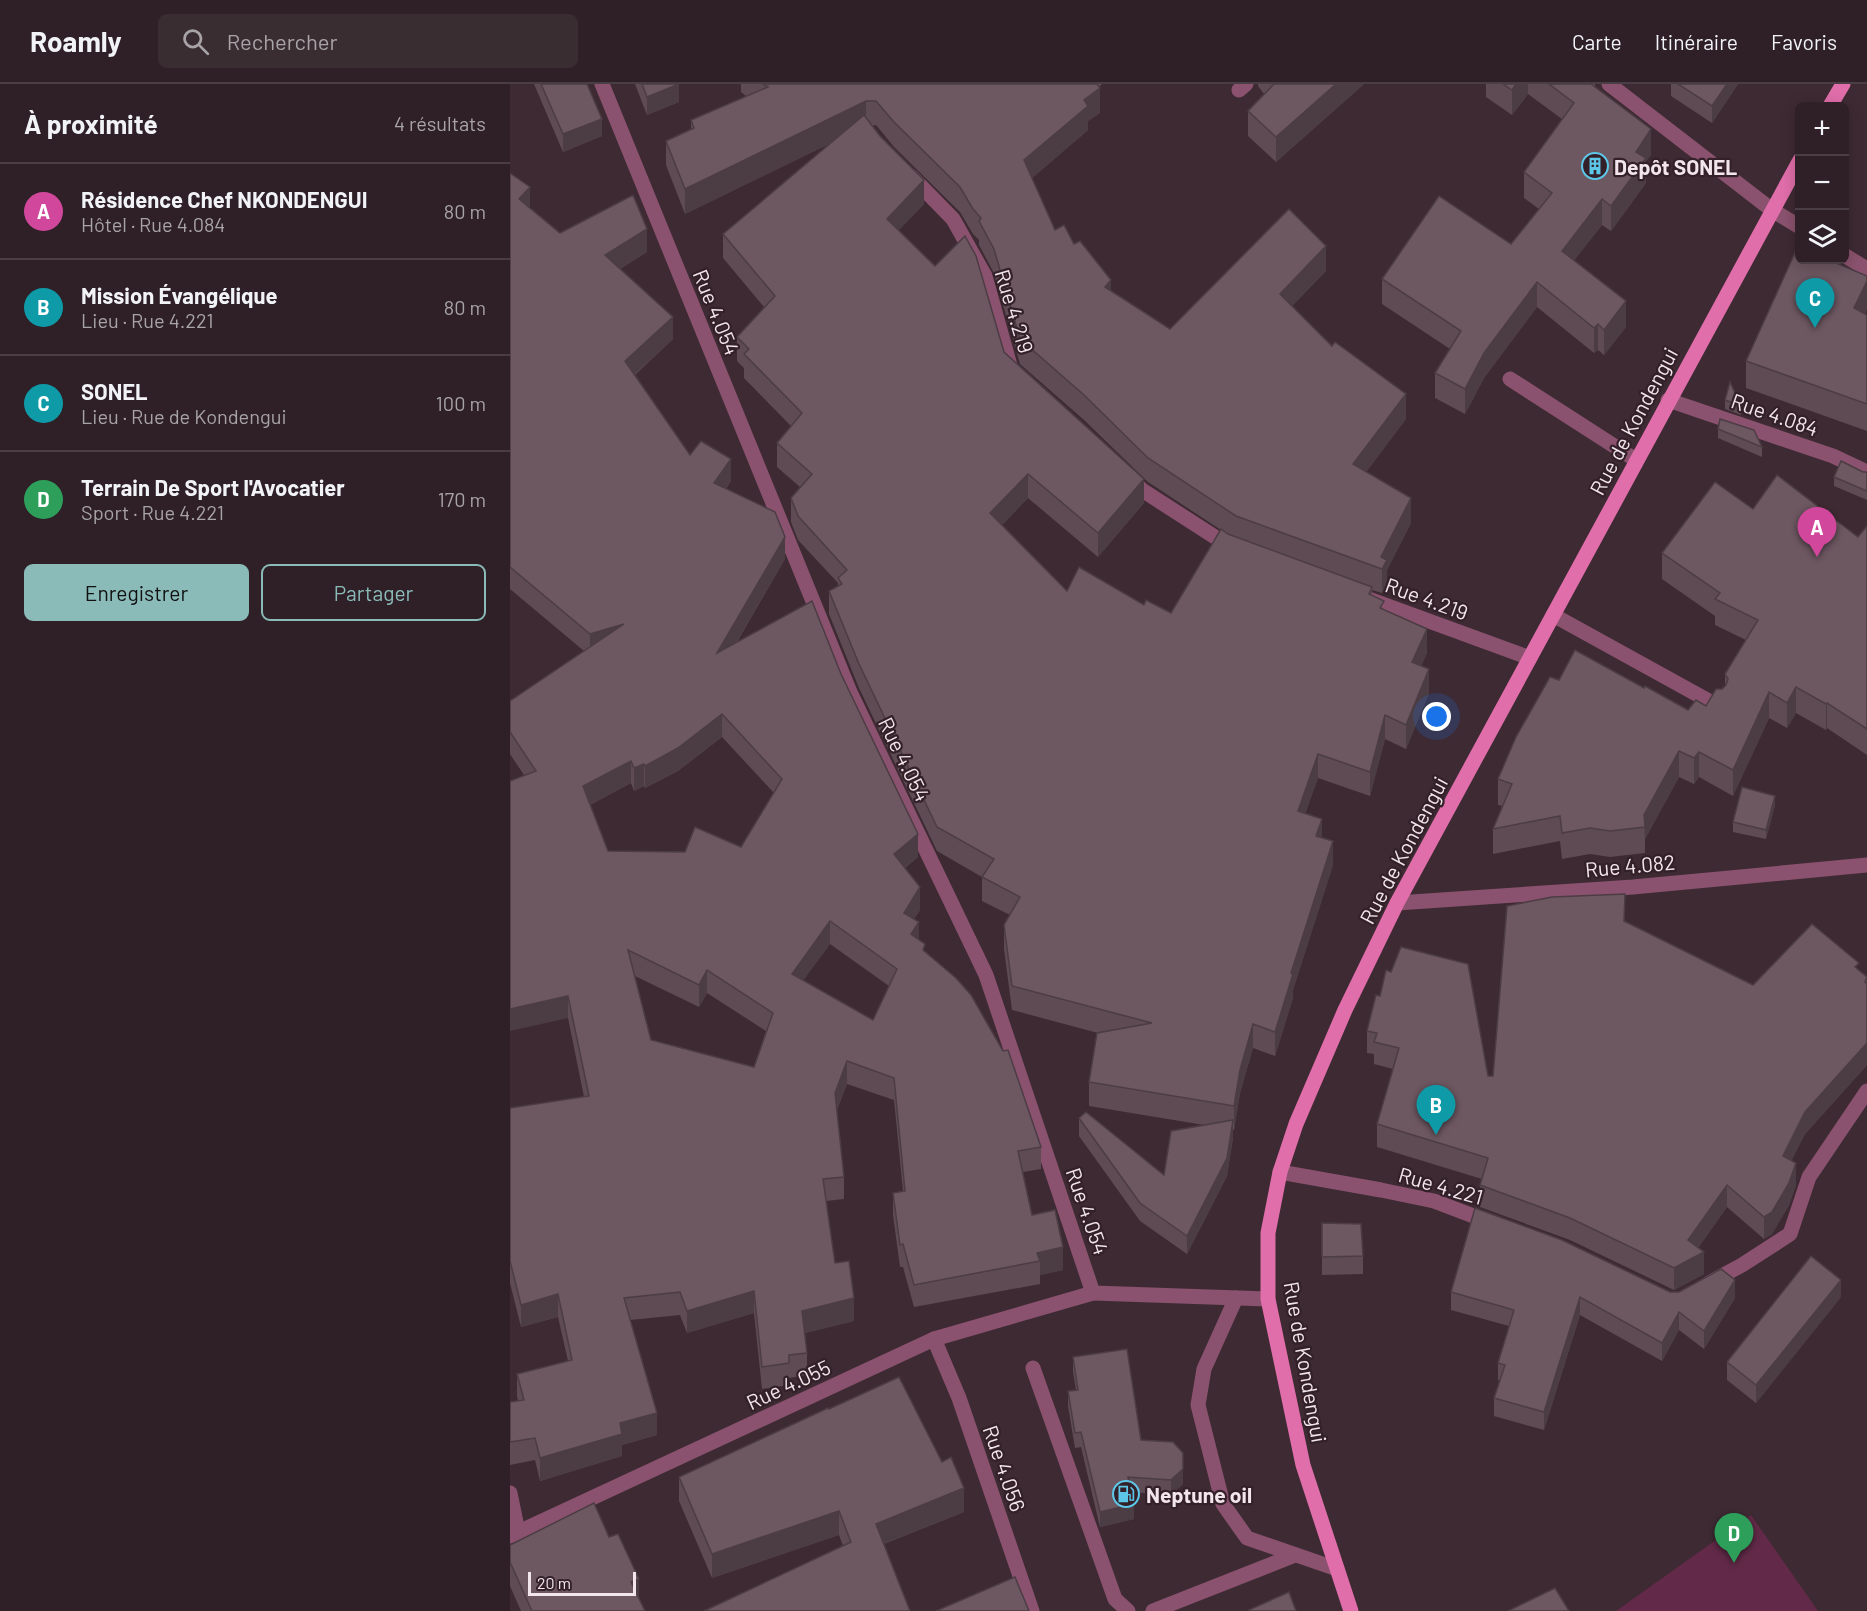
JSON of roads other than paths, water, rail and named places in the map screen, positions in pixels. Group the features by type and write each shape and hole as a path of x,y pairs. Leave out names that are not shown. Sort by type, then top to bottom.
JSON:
{"main road":[{"path":"1832,102 1843,84"},
{"name":"Rue de Kondengui","path":"1352,1611 1303,1465 1268,1299 1268,1233 1280,1172 1296,1124 1341,1020 1396,903 1795,169"}],"street":[{"name":"Rue 4.054","path":"602,84 850,692 986,975 1093,1293"},
{"path":"1609,84 1772,210 1795,224"},
{"name":"Rue 4.219","path":"903,169 954,219 985,276 1011,369 1028,384"},
{"path":"1849,258 1867,269"},
{"path":"1510,379 1636,460"},
{"name":"Rue 4.084","path":"1668,400 1833,456 1867,472"},
{"path":"1118,466 1142,490 1232,549 1243,553"},
{"name":"Rue 4.219","path":"1350,592 1530,658"},
{"path":"1553,615 1718,706"},
{"name":"Rue 4.082","path":"1396,903 1633,887 1867,865"},
{"path":"1694,1290 1742,1265 1790,1234 1809,1177 1867,1091"},
{"name":"Rue 4.221","path":"1280,1172 1434,1202 1511,1229"},
{"path":"1093,1293 1268,1299"},
{"name":"Rue 4.055","path":"514,1534 934,1340 1093,1293"},
{"path":"1236,1298 1204,1369 1198,1405 1223,1504 1247,1538 1337,1569"},
{"name":"Rue 4.056","path":"934,1340 959,1398 1032,1611"},
{"path":"1033,1368 1115,1599 1128,1611"},
{"path":"510,1493 514,1534"},
{"path":"1153,1611 1295,1555"}],"place":[{"name":"Depôt SONEL","path":"1595,166"},
{"name":"SONEL","path":"1815,328"},
{"name":"Résidence Chef NKONDENGUI","path":"1817,557"},
{"name":"Mission Évangélique","path":"1436,1135"},
{"name":"Neptune oil","path":"1126,1494"},
{"name":"Terrain De Sport l'Avocatier","path":"1734,1563"}]}
